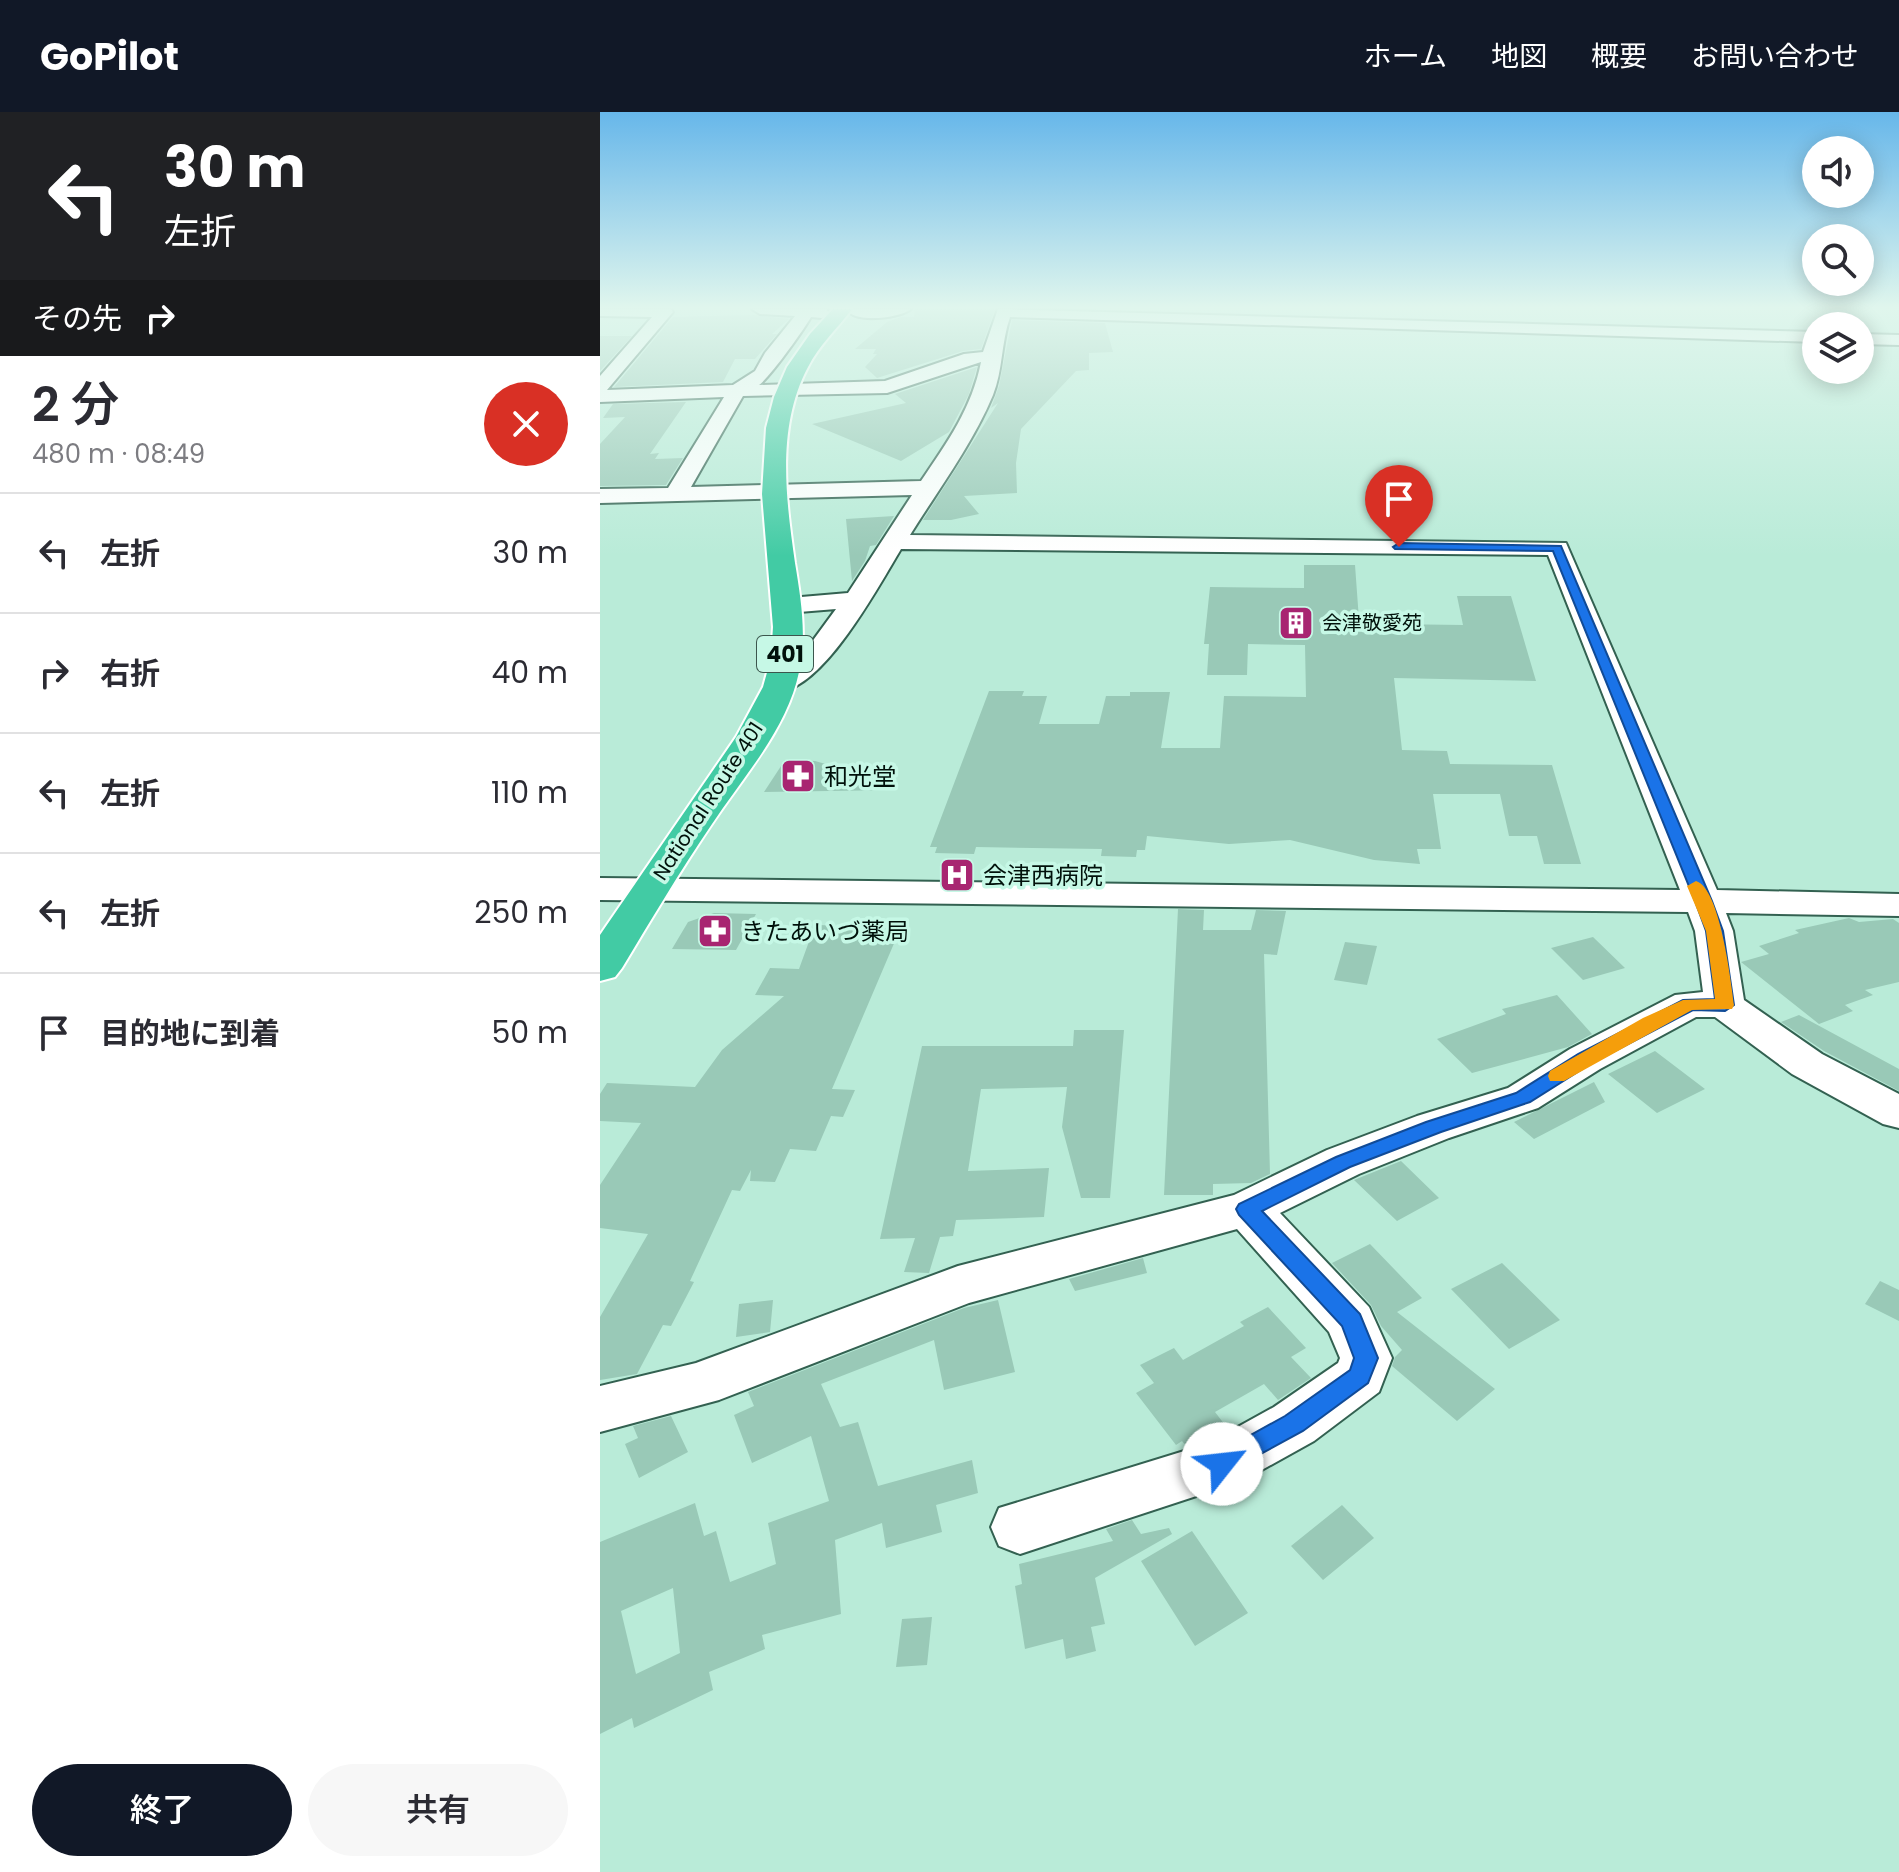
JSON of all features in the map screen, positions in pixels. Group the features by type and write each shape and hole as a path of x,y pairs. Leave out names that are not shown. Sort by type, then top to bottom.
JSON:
{"highway":[{"name":"National Route 401","path":"600,968 758,730 779,685 786,647 787,605 775,491 773,435 787,391"}],"street":[{"path":"600,396 733,391"},
{"path":"675,495 737,391"},
{"path":"779,685 813,660 856,600 966,429 985,391"},
{"path":"600,496 926,488"},
{"path":"892,542 1557,548 1703,901 1714,931 1725,1005"},
{"path":"787,605 856,600"},
{"path":"600,889 1899,905"},
{"path":"600,1409 700,1384 958,1286 1247,1209 1343,1162 1433,1127 1523,1098 1598,1052 1689,1004 1725,1005 1807,1064 1899,1113"},
{"path":"1020,1527 1222,1464 1294,1424 1360,1376 1366,1358 1351,1321 1247,1209"}],"building":[{"path":"904,391 970,391 949,432 901,461 812,424 906,403 895,394"},
{"path":"997,391 1057,391 1021,429 1016,463 1017,493 964,496 979,514 951,520 923,520 998,403 991,408"},
{"path":"686,402 650,454 659,453 655,459 683,458 666,485 600,486 600,444 625,417 603,418 613,404"},
{"path":"894,516 876,545 870,546 865,561 852,581 846,519"},
{"path":"1304,565 1355,565 1359,620 1386,620 1387,624 1463,625 1457,596 1511,596 1536,681 1394,678 1402,750 1447,751 1450,764 1552,765 1581,864 1544,864 1537,836 1509,836 1500,794 1433,794 1441,849 1417,849 1420,864 1374,860 1290,840 1229,844 1147,836 1145,850 1137,850 1136,857 1101,856 1102,849 976,847 974,854 935,853 937,847 930,847 989,691 1024,691 1022,696 1047,696 1039,724 1099,724 1106,696 1130,696 1130,692 1170,692 1161,748 1220,748 1224,696 1306,697 1305,645 1248,644 1247,675 1207,675 1209,644 1204,644 1210,587 1304,588"},
{"path":"785,760 815,761 893,783 892,790 764,792"},
{"path":"1178,909 1204,910 1203,930 1251,930 1256,910 1286,911 1277,955 1264,954 1270,1174 1251,1183 1213,1184 1213,1195 1164,1195"},
{"path":"714,913 756,914 736,950 672,949 688,922"},
{"path":"1849,918 1859,922 1893,919 1899,923 1899,982 1865,990 1873,995 1845,1005 1853,1011 1819,1024 1741,962 1769,954 1759,946 1799,933 1795,930"},
{"path":"815,925 901,927 832,1089 855,1090 843,1117 831,1116 816,1151 790,1149 775,1182 750,1181 751,1170 740,1191 732,1190 690,1281 694,1282 671,1326 663,1325 637,1374 600,1380 600,1317 648,1234 600,1228 600,1185 641,1123 600,1121 600,1094 607,1083 695,1087 722,1050 784,996 755,995 770,968 799,969"},
{"path":"1593,937 1625,968 1583,980 1551,948"},
{"path":"1345,942 1377,946 1367,985 1334,980"},
{"path":"1557,995 1592,1034 1568,1047 1472,1073 1437,1039 1506,1014 1502,1009"},
{"path":"1799,1015 1899,1069 1899,1091 1824,1051 1781,1022"},
{"path":"1074,1030 1124,1030 1110,1198 1081,1198 1062,1127 1067,1087 981,1089 968,1171 1049,1168 1044,1217 956,1220 953,1236 940,1237 929,1273 904,1272 915,1238 880,1239 922,1046 1073,1046"},
{"path":"1655,1051 1705,1089 1657,1113 1608,1074"},
{"path":"1594,1082 1605,1102 1534,1139 1514,1122"},
{"path":"1401,1161 1439,1198 1397,1221 1354,1180"},
{"path":"1370,1244 1422,1298 1397,1312 1495,1389 1457,1421 1392,1366 1402,1350 1381,1326 1371,1305 1332,1263"},
{"path":"1143,1258 1147,1273 1075,1291 1069,1279"},
{"path":"1502,1263 1560,1320 1509,1349 1451,1289"},
{"path":"1880,1281 1899,1290 1899,1321 1865,1304"},
{"path":"773,1300 770,1332 736,1337 739,1304"},
{"path":"998,1300 1015,1372 944,1390 934,1340 821,1384 840,1427 858,1422 878,1486 972,1460 978,1493 936,1505 942,1532 886,1548 882,1523 835,1540 841,1614 762,1635 765,1649 709,1672 713,1690 634,1728 632,1718 600,1734 600,1542 695,1503 704,1536 716,1531 730,1582 776,1564 768,1523 829,1501 811,1436 752,1463 734,1415 754,1406 748,1392 964,1308","holes":["673,1588 680,1653 636,1674 621,1611"]},
{"path":"1268,1307 1306,1348 1291,1357 1311,1378 1278,1400 1264,1384 1215,1412 1228,1429 1187,1447 1182,1441 1176,1445 1136,1393 1154,1383 1140,1365 1174,1348 1183,1360 1244,1326 1240,1322"},
{"path":"671,1416 688,1452 639,1478 625,1444 638,1438 633,1426"},
{"path":"1342,1505 1374,1538 1323,1580 1291,1546"},
{"path":"1132,1520 1141,1534 1169,1528 1172,1534 1095,1578 1105,1624 1091,1627 1096,1651 1066,1659 1063,1639 1025,1649 1015,1586 1022,1584 1019,1564 1113,1541 1106,1529"},
{"path":"1192,1531 1248,1613 1195,1646 1141,1561"},
{"path":"932,1617 927,1665 896,1667 902,1619"}],"slow traffic":[{"path":"1557,1076 1689,1004 1725,1005 1714,931 1696,886"}],"place":[{"name":"会津敬愛苑","path":"1296,623"},
{"name":"和光堂","path":"798,776"},
{"name":"会津西病院","path":"957,875"},
{"name":"きたあいづ薬局","path":"715,931"}],"route":[{"path":"1222,1464 1294,1424 1360,1376 1366,1358 1351,1321 1247,1209 1343,1162 1433,1127 1523,1098 1585,1059 1689,1004 1725,1005 1714,931 1703,901 1557,548 1399,547"}]}
